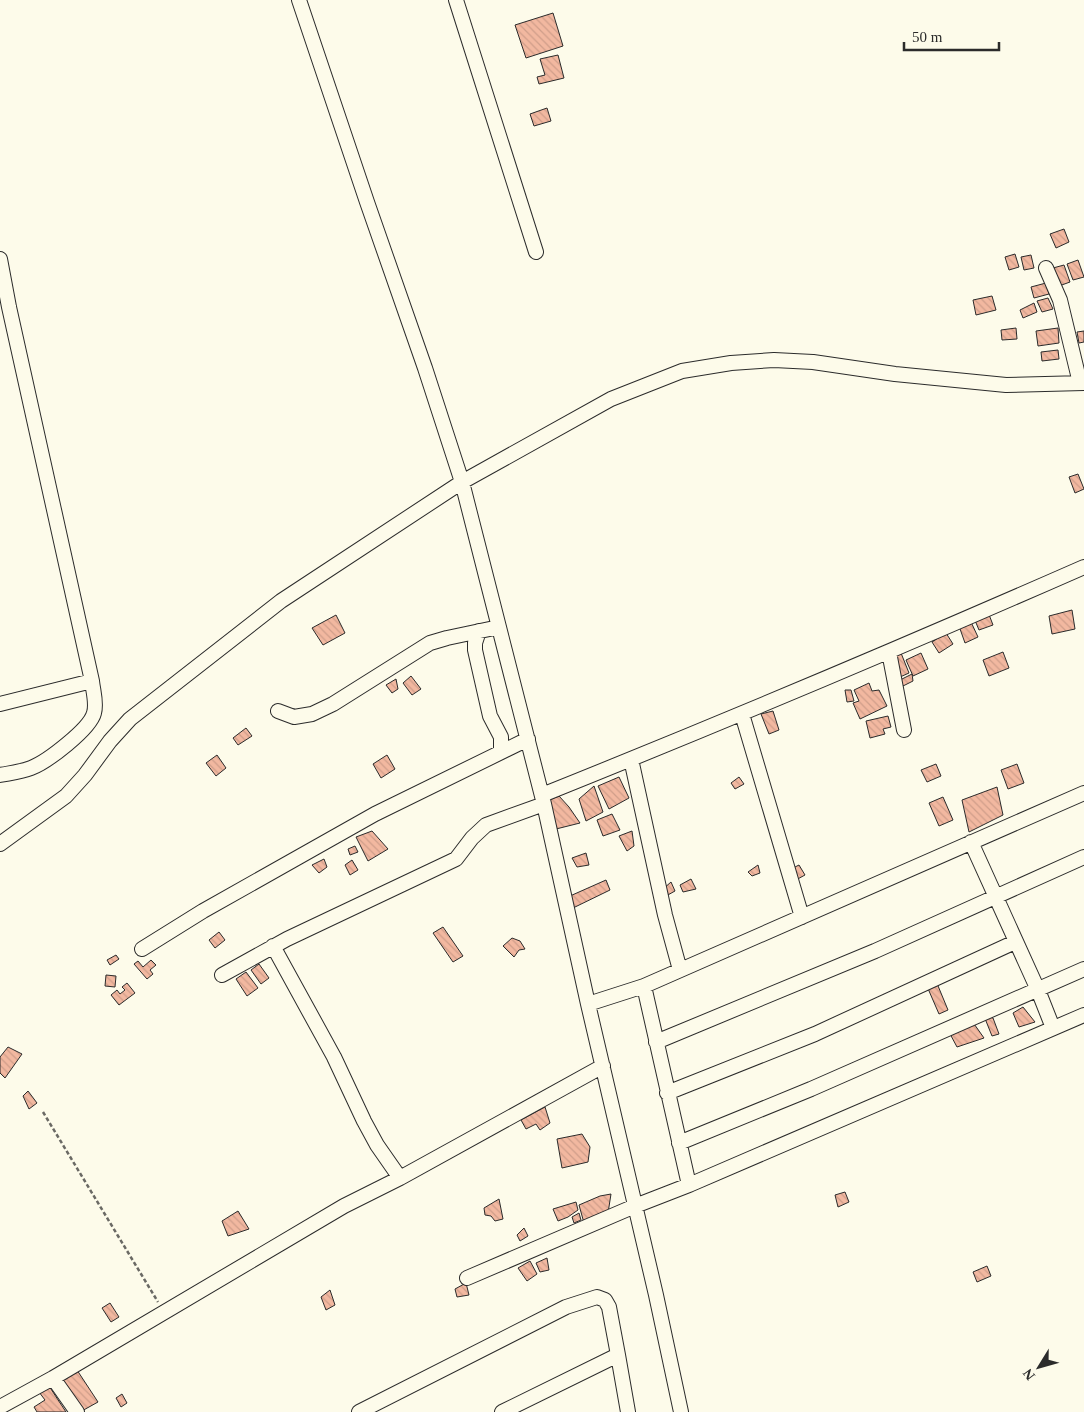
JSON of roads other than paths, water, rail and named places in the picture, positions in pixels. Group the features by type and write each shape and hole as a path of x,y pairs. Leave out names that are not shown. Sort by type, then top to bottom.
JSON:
{"street":[{"path":"299,0 462,482 543,799 681,1412"},
{"path":"456,0 536,252"},
{"path":"0,258 4,308 92,682 95,709 92,719 83,730 47,758 30,769 0,775"},
{"path":"0,844 66,796 130,719 281,601 462,482 611,399 682,371 731,362 774,360 813,362 904,375 1006,385 1082,383 1064,313 1046,268"},
{"path":"222,975 273,946 341,912 456,859 472,838 486,826 543,799 631,759 889,652 1084,567"},
{"path":"278,711 294,717 312,714 333,704 430,643 499,627"},
{"path":"479,631 475,650 490,716 501,737 501,752"},
{"path":"889,652 904,730"},
{"path":"0,704 92,682"},
{"path":"742,714 802,917"},
{"path":"142,949 203,911 375,814 528,739"},
{"path":"631,759 663,907 680,970"},
{"path":"588,1004 644,986 1084,793"},
{"path":"971,842 1038,990 1053,1028"},
{"path":"656,1042 875,951 994,896 1082,862"},
{"path":"667,1093 814,1034 1015,942"},
{"path":"273,946 334,1057 372,1137 400,1178"},
{"path":"678,1143 811,1089 1084,969"},
{"path":"644,986 689,1185"},
{"path":"467,1278 1084,1015"},
{"path":"0,1406 53,1378 344,1206 400,1178 603,1066"},
{"path":"360,1412 566,1307 597,1297 605,1300 609,1307 628,1412"},
{"path":"502,1412 618,1355"},
{"path":"53,1378 77,1412"}]}
